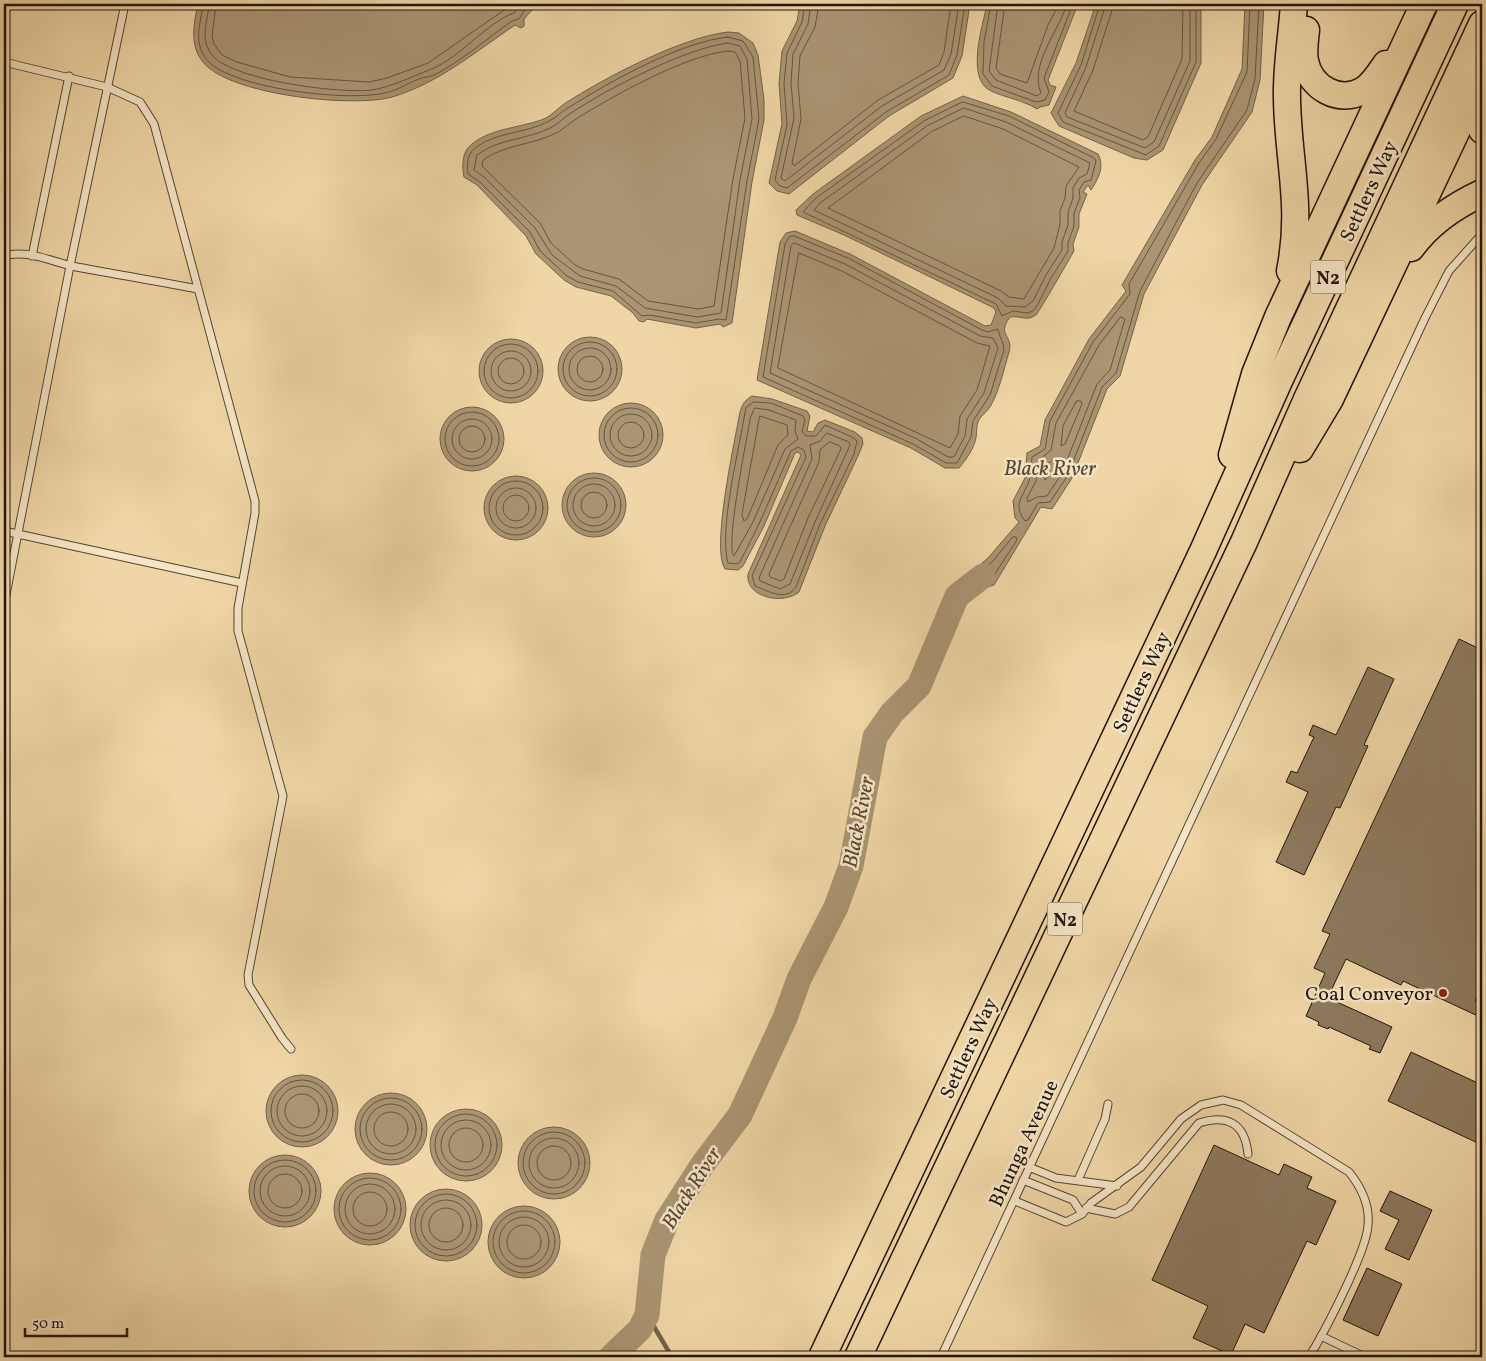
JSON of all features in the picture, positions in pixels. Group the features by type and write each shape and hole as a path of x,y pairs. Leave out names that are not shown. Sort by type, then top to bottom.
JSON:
{"highway":[{"path":"1278,317 1296,239 1297,202 1286,100 1294,4"},
{"path":"1308,4 1304,47 1307,67 1320,86 1328,92 1342,96 1358,93 1370,85 1422,7"},
{"name":"Settlers Way","path":"822,1357 1203,551 1279,381 1455,4"},
{"path":"1203,551 1256,374 1278,317 1422,7"},
{"name":"Settlers Way","path":"858,1357 1244,542 1307,399 1482,24"},
{"path":"1244,542 1330,398 1482,77"},
{"path":"1482,89 1479,113 1482,130"},
{"path":"1384,286 1413,245 1432,224 1464,202 1482,193"}],"lane":[{"path":"4,605 70,266 125,4"},
{"path":"4,62 69,76 107,87 140,102 154,124 255,501 238,608 238,631 283,796 248,975 249,985 291,1049"},
{"path":"32,256 69,76"},
{"name":"Bhunga Avenue","path":"941,1357 1425,318 1449,271 1482,234"},
{"path":"4,256 14,254 32,256 70,266 198,288"},
{"path":"4,531 242,583"},
{"path":"1015,1201 1066,1222 1084,1211 1140,1167 1181,1119 1202,1104 1223,1100 1241,1105 1349,1172 1359,1185 1366,1202 1368,1225 1359,1255 1321,1336 1309,1357"},
{"path":"1078,1180 1105,1119 1108,1104"},
{"path":"1023,1180 1073,1200 1084,1211 1116,1214 1129,1207 1199,1123 1219,1119 1238,1126 1244,1135 1248,1154"},
{"path":"1030,1166 1056,1178 1117,1186"},
{"path":"1321,1336 1365,1357"}],"water":[{"path":"198,4 533,4 532,10 524,19 524,26 521,28 515,25 456,66 425,84 392,97 350,101 293,96 264,90 238,83 217,73 203,62 194,41"},
{"path":"800,4 970,4 962,56 953,78 889,116 789,194 777,191 769,183 782,124 779,83 782,51 797,21"},
{"path":"987,4 1078,4 1048,80 1050,85 1056,87 1049,105 1037,109 1026,103 991,91 983,85 977,64"},
{"path":"1096,4 1201,4 1201,63 1163,150 1147,160 1134,158 1059,126 1051,113 1076,63"},
{"name":"Black River","path":"1245,4 1264,4 1260,80 1252,112 1202,185 1144,294 1120,376 1107,389 1072,478 1052,509 1041,507 994,585 957,596 956,585 988,558 1019,522 1015,518 1013,501 1025,478 1027,453 1040,446 1045,420 1089,339 1126,291 1122,285 1195,160 1212,137 1242,69"},
{"path":"728,32 739,33 753,43 758,55 764,100 764,120 752,182 732,323 723,327 720,324 696,328 647,319 644,322 639,321 633,313 611,296 576,287 564,280 536,254 526,236 477,185 464,177 465,154 475,141 484,136 546,118 564,104 644,60 709,35"},
{"path":"963,96 1011,112 1098,154 1101,168 1091,190 1088,185 1083,192 1087,194 1079,214 1079,227 1073,244 1074,251 1043,305 1033,317 1010,317 1006,323 1005,332 1010,346 1009,352 993,401 978,422 972,450 959,468 945,468 911,448 757,380 780,242 786,233 795,231 850,254 985,326 991,325 996,312 994,308 844,235 797,215 796,210 813,194 921,116"},
{"path":"590,337 602,340 613,346 619,357 622,369 619,381 613,392 602,398 590,401 578,398 567,392 561,381 558,369 561,357 567,346 578,340"},
{"path":"511,339 529,345 537,353 543,371 537,389 529,397 511,403 493,397 485,389 479,371 485,353 493,345"},
{"path":"752,396 772,399 807,411 810,416 807,431 813,432 818,423 825,420 855,432 862,438 863,444 825,526 799,592 784,598 767,597 759,594 749,582 748,574 801,455 798,452 795,453 764,526 743,566 738,570 725,569 721,558 725,496 739,417 744,402"},
{"path":"625,403 637,403 654,412 661,423 663,435 661,447 654,458 637,467 625,467 613,462 604,453 599,441 599,429 604,417 613,408"},
{"path":"472,407 490,413 498,421 504,439 498,457 490,465 472,471 454,465 446,457 440,439 446,421 454,413"},
{"path":"594,473 612,478 617,482 621,487 626,505 621,523 617,528 612,532 594,537 576,532 571,528 567,523 562,505 567,487 571,482 576,478"},
{"path":"516,476 534,482 542,490 548,508 542,526 534,534 516,540 498,534 490,526 484,508 490,490 498,482"},
{"path":"302,1075 322,1081 332,1091 338,1111 332,1131 322,1141 302,1147 282,1141 272,1131 266,1111 272,1091 282,1081"},
{"path":"391,1093 411,1099 421,1109 427,1129 421,1149 411,1159 391,1165 371,1159 361,1149 355,1129 361,1109 371,1099"},
{"path":"466,1109 486,1115 496,1125 502,1145 496,1165 486,1175 466,1181 446,1175 436,1165 430,1145 436,1125 446,1115"},
{"path":"554,1127 574,1133 584,1143 590,1163 584,1183 574,1193 554,1199 534,1193 524,1183 518,1163 524,1143 534,1133"},
{"path":"285,1155 305,1161 315,1171 321,1191 315,1211 305,1221 285,1227 265,1221 255,1211 249,1191 255,1171 265,1161"},
{"path":"370,1173 390,1179 400,1189 406,1209 400,1229 390,1239 370,1245 350,1239 340,1229 334,1209 340,1189 350,1179"},
{"path":"446,1189 466,1195 476,1205 482,1225 476,1245 466,1255 446,1261 426,1255 416,1245 410,1225 416,1205 426,1195"},
{"path":"524,1206 544,1212 554,1222 560,1242 554,1262 544,1272 524,1278 504,1272 494,1262 488,1242 494,1222 504,1212"}],"building":[{"path":"1459,639 1482,650 1482,985 1475,1001 1482,1005 1482,1018 1403,981 1401,985 1346,959 1329,995 1338,1000 1337,1002 1392,1027 1380,1053 1369,1049 1371,1046 1329,1027 1328,1029 1318,1025 1319,1022 1306,1016 1325,973 1314,968 1330,934 1322,931"},
{"path":"1368,667 1394,679 1364,745 1368,746 1340,808 1336,807 1304,875 1276,862 1308,792 1286,782 1291,771 1297,773 1314,737 1309,735 1313,725 1336,735"},
{"path":"1411,1052 1482,1085 1482,1145 1388,1101"},
{"path":"1214,1145 1279,1175 1284,1164 1312,1177 1307,1188 1336,1201 1316,1245 1307,1241 1264,1333 1245,1324 1231,1355 1193,1338 1208,1306 1152,1280"},
{"path":"1390,1191 1432,1210 1409,1260 1385,1249 1399,1220 1380,1211"},
{"path":"1367,1268 1402,1284 1378,1336 1343,1320"}],"waterway":[{"name":"Black River","path":"611,1357 640,1329 647,1315 653,1255 667,1220 703,1164 740,1115 785,1018 799,979 836,907 851,866 875,737 892,713 919,686 957,596 983,576"},
{"path":"647,1315 672,1357"}],"place":[{"name":"Coal Conveyor","path":"1443,993"}]}
